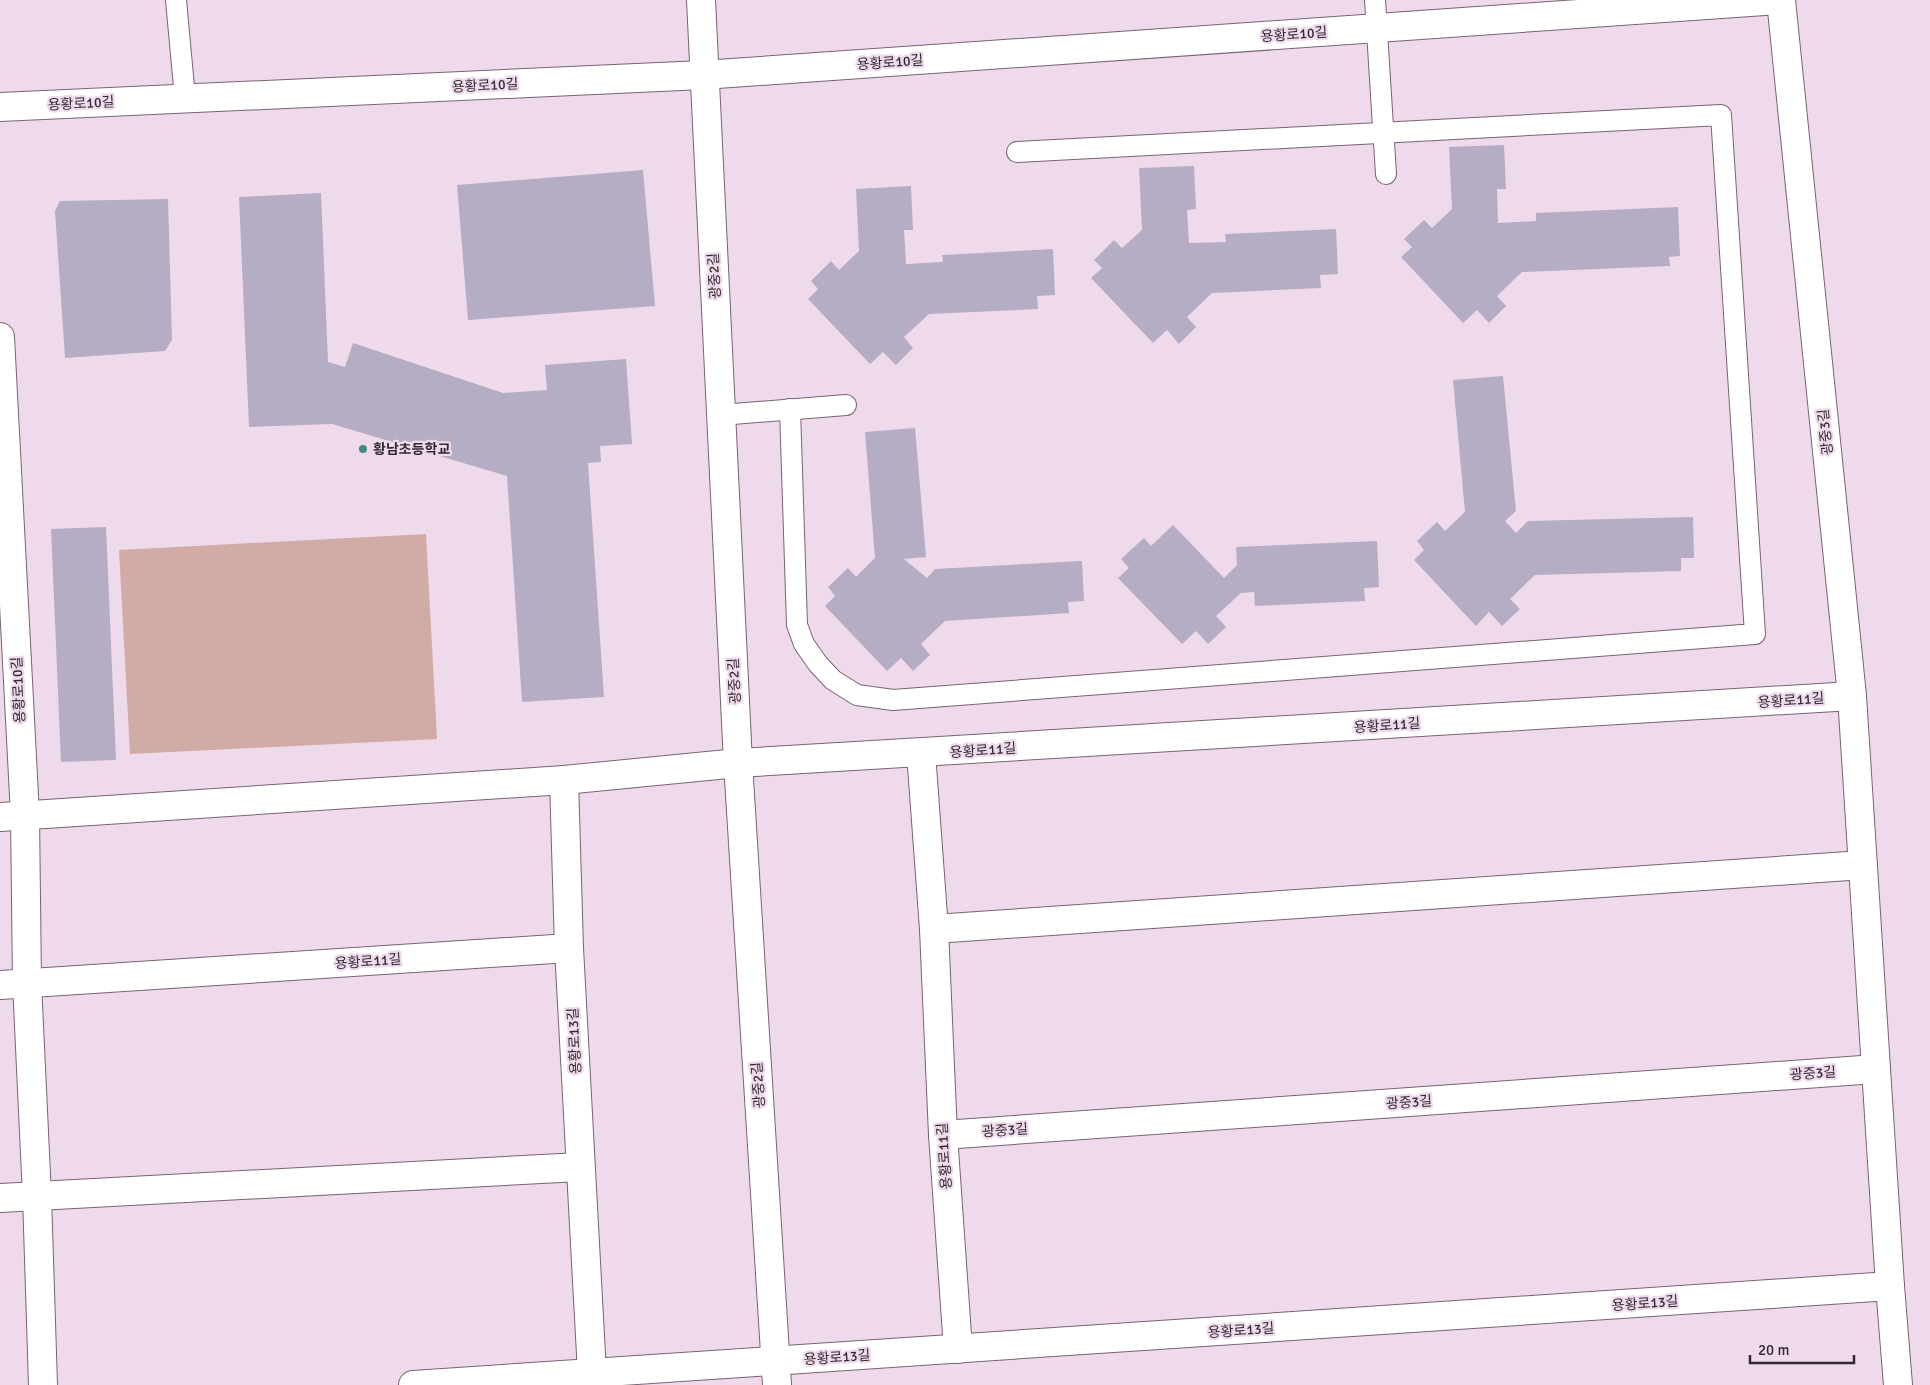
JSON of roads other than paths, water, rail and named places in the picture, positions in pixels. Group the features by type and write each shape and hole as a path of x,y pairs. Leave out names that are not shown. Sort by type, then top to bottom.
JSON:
{"street":[{"name":"광중2길","path":"700,0 738,763 776,1373"},
{"name":"용황로10길","path":"0,107 703,74 1780,0"},
{"name":"광중3길","path":"1780,0 1852,696 1898,1385"},
{"name":"용황로10길","path":"0,338 12,816 13,984 37,1196 43,1385"},
{"name":"용황로11길","path":"12,816 564,780 738,763 1852,696"},
{"name":"용황로11길","path":"921,753 934,929 943,1135 958,1349"},
{"path":"564,780 569,948"},
{"path":"934,929 1863,865"},
{"name":"용황로11길","path":"13,984 569,948"},
{"name":"용황로13길","path":"569,948 592,1373"},
{"name":"광중3길","path":"943,1135 1876,1069"},
{"path":"0,1198 580,1167"},
{"name":"용황로13길","path":"413,1385 592,1373 776,1373 958,1349 1890,1286"}],"lane":[{"path":"176,0 185,98"},
{"path":"1375,0 1386,174"},
{"path":"790,409 797,625 804,644 818,664 833,680 857,695 893,700 1755,634 1721,115 1017,152"},
{"path":"720,415 846,405"}],"place":[{"name":"황남초등학교","path":"363,449"}]}
